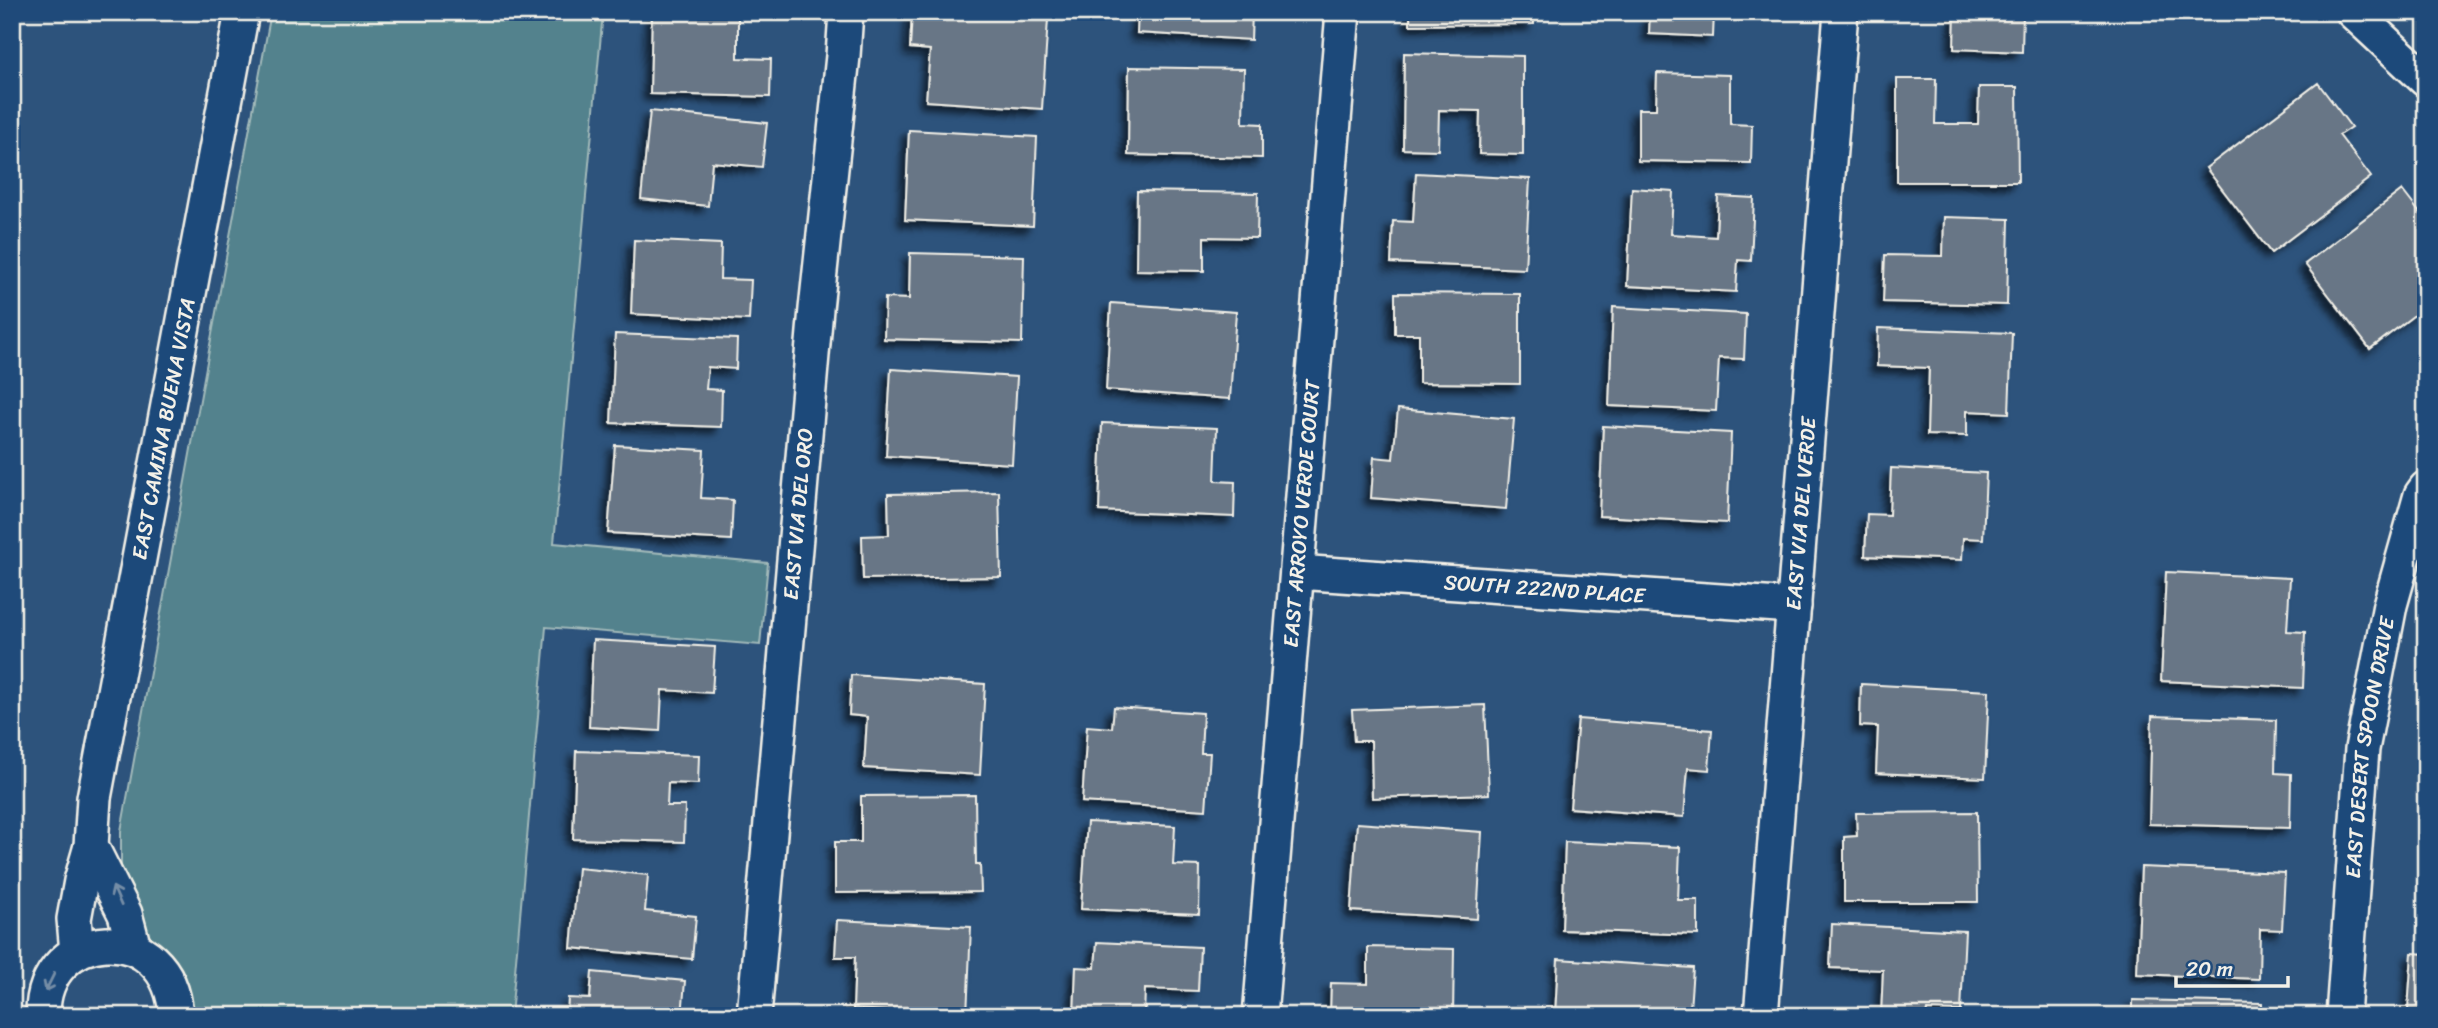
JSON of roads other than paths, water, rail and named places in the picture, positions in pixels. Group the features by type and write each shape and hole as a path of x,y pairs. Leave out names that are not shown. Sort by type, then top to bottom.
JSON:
{"street":[{"name":"EAST CAMINA BUENA VISTA","path":"76,952 74,919 81,881 92,846 94,798 242,12"},
{"name":"EAST VIA DEL ORO","path":"754,1016 815,323 846,12"},
{"name":"EAST ARROYO VERDE COURT","path":"1260,1016 1343,12"},
{"name":"EAST VIA DEL VERDE","path":"1761,1016 1841,12"},
{"path":"2353,12 2426,79"},
{"name":"EAST DESERT SPOON DRIVE","path":"2343,1016 2362,749 2390,605 2421,495 2426,488"},
{"name":"SOUTH 222ND PLACE","path":"1297,572 1794,607"},
{"name":"EAST CAMINA BUENA VISTA","path":"92,846 125,914 134,948"},
{"path":"43,1016 48,982 60,965 76,952 95,945 115,944 134,948 153,960 167,976 175,996 176,1016"}]}
